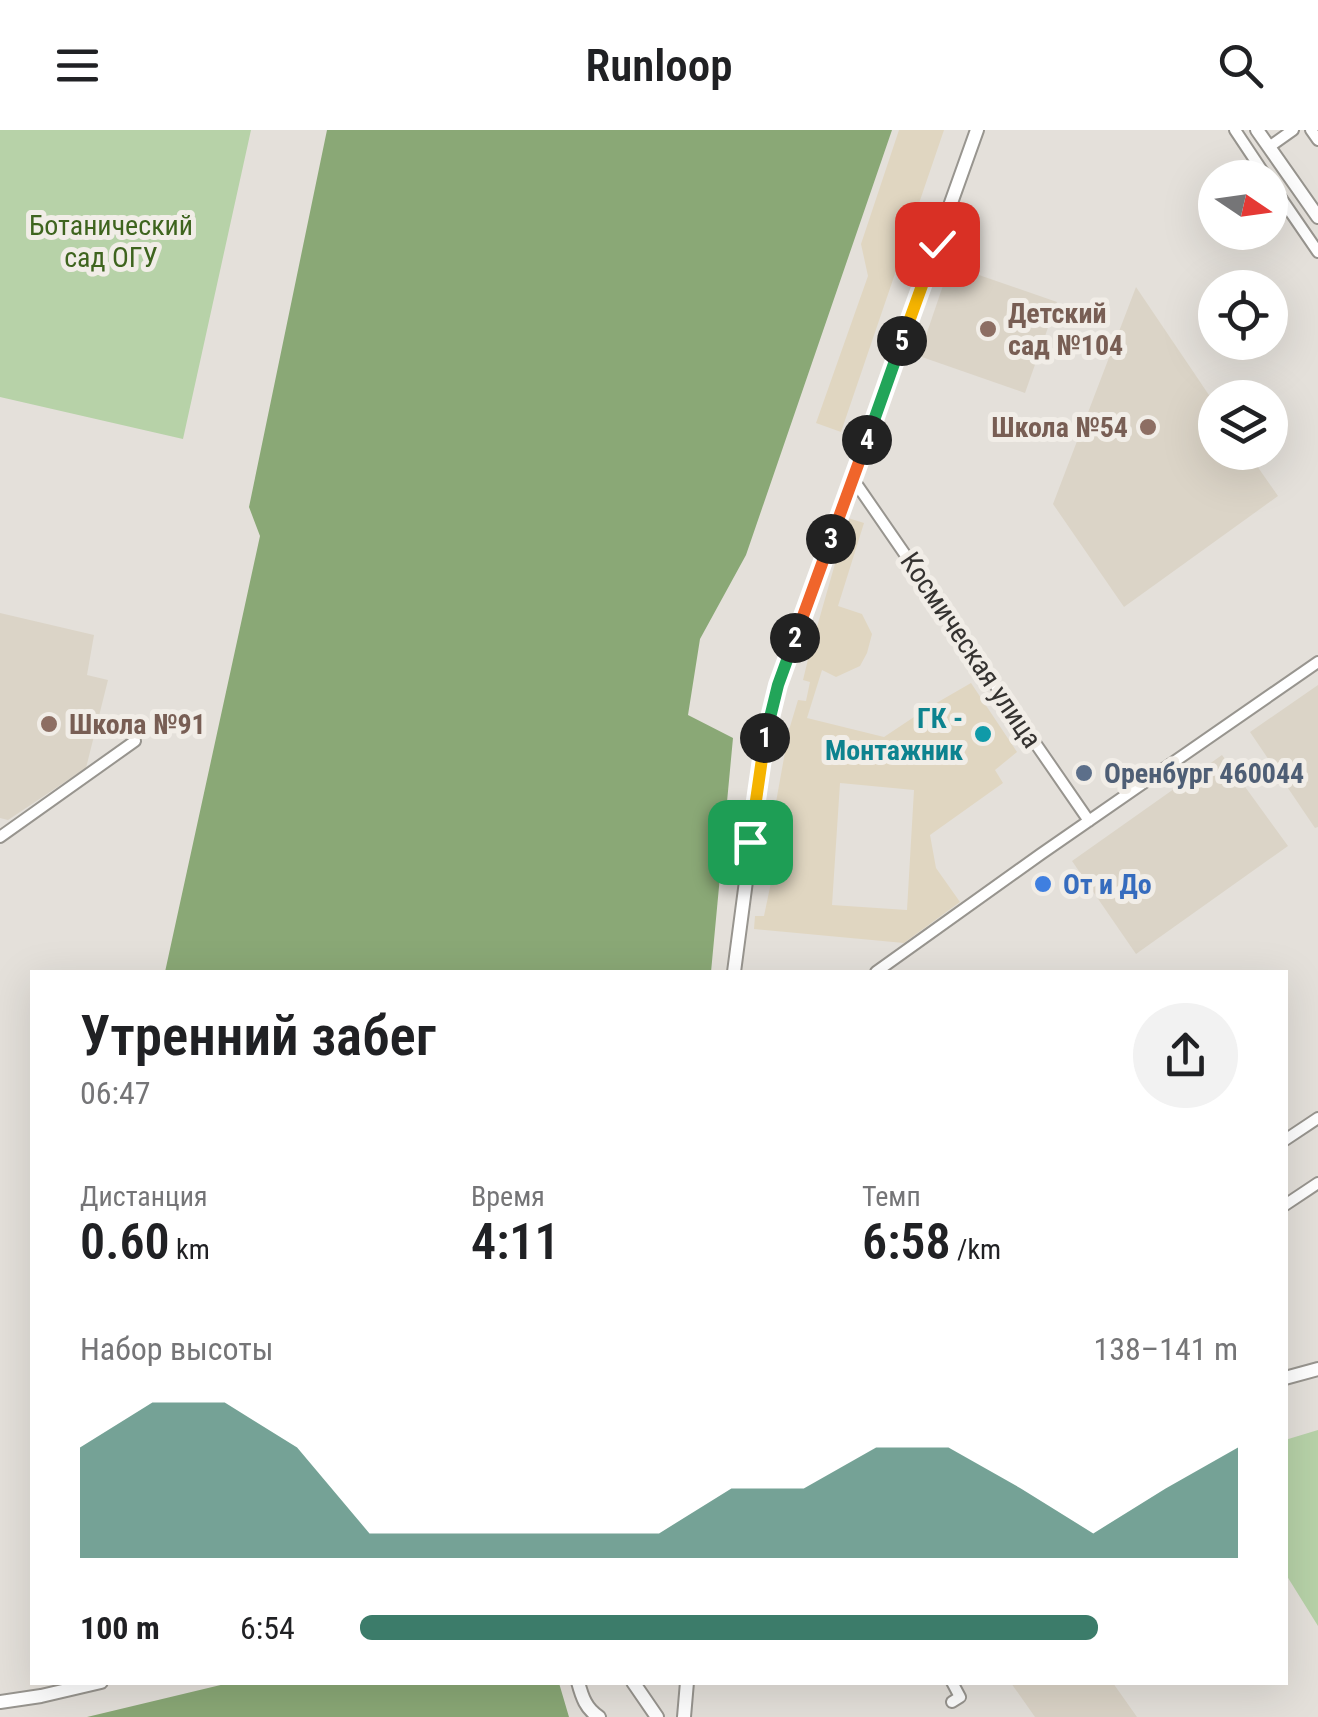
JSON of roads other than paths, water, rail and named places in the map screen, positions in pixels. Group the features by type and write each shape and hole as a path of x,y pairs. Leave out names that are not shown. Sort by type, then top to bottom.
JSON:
{"main road":[{"path":"734,970 769,718 778,685 977,130"},
{"path":"1257,130 1318,217"},
{"path":"1288,1377 1318,1369"},
{"path":"0,1702 87,1685"},
{"path":"579,1685 595,1716"},
{"path":"634,1685 658,1717"},
{"path":"684,1717 687,1685"}],"street":[{"path":"1235,130 1255,160"},
{"path":"1269,147 1292,130"},
{"path":"1310,130 1318,140"},
{"path":"1288,208 1318,252"},
{"name":"Космическая улица","path":"853,479 1089,821"},
{"path":"879,970 1318,662"},
{"path":"0,837 135,741"},
{"path":"1288,1138 1316,1124"},
{"path":"1288,1203 1318,1182"},
{"path":"952,1702 960,1697 954,1685"}],"place":[{"name":"Детский сад №104","path":"988,329"},
{"name":"Школа №54","path":"1148,427"},
{"name":"Школа №91","path":"49,724"},
{"name":"ГК - Монтажник","path":"983,734"},
{"name":"Оренбург 460044","path":"1084,773"},
{"name":"От и До","path":"1043,884"}],"park label":[{"name":"Ботанический сад ОГУ","path":"111,241"}]}
